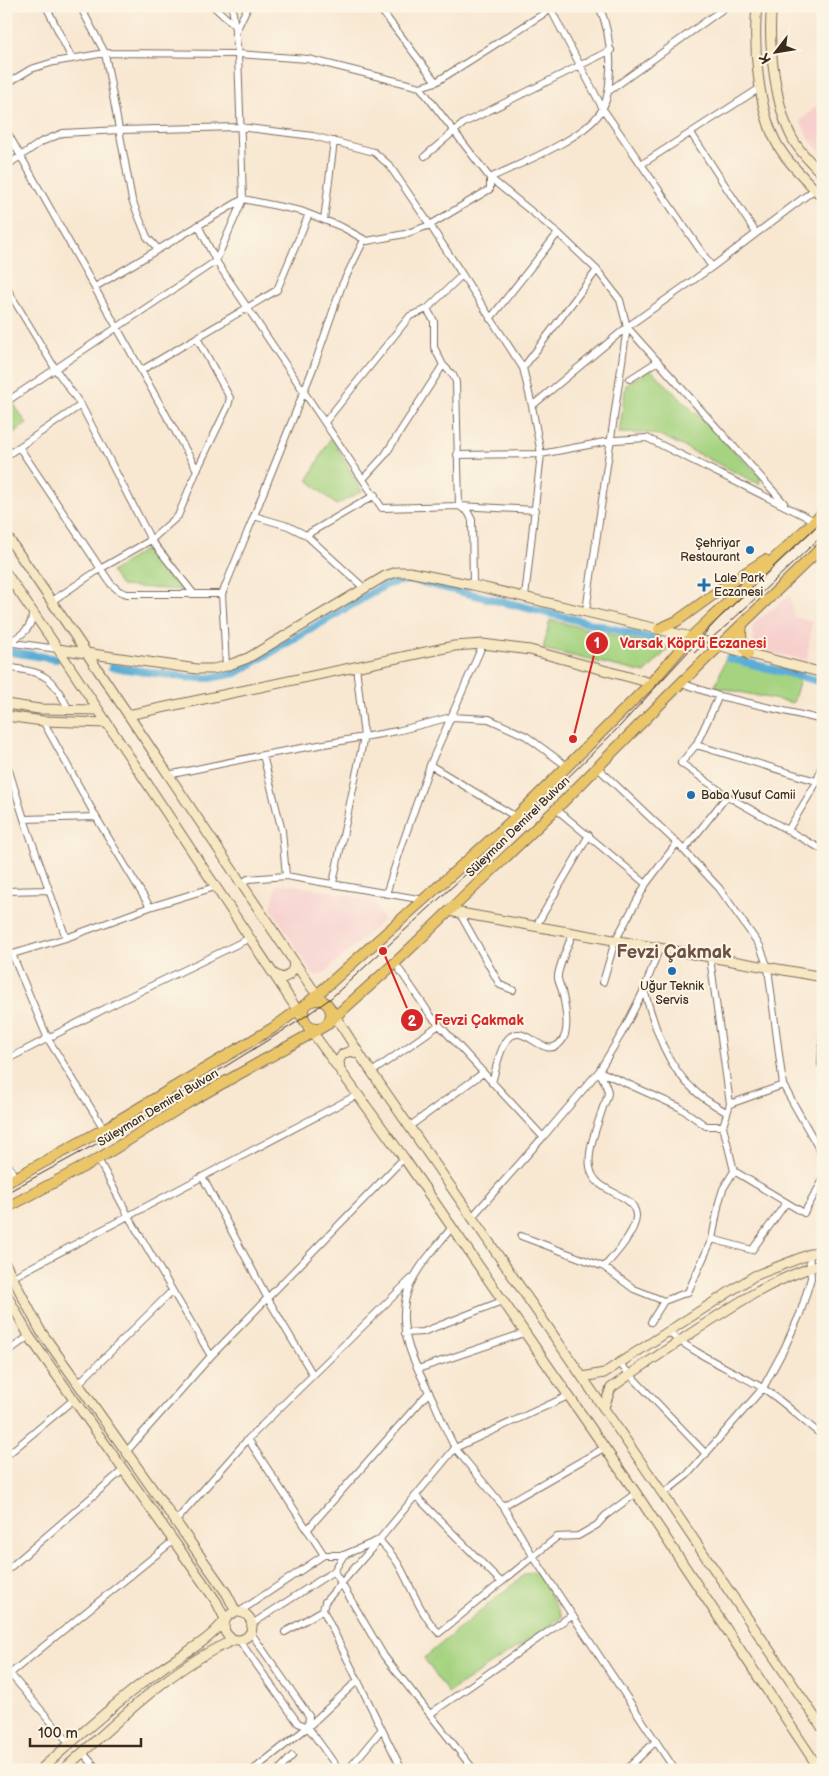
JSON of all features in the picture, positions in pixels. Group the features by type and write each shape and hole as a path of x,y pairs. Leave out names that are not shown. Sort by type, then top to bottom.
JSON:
{"main road":[{"path":"659,629 677,621 728,584 787,546 823,513"},
{"name":"Süleyman Demirel Bulvarı","path":"11,1181 104,1129 273,1028 316,1014 425,900 568,767 651,683 690,637 787,546"},
{"name":"Süleyman Demirel Bulvarı","path":"6,1208 98,1159 191,1101 316,1014 395,963 454,911 681,683 822,550"},
{"path":"742,625 740,634 742,645 748,654"}],"street":[{"path":"46,6 72,59"},
{"path":"80,6 105,54 132,200 147,237 158,250"},
{"path":"213,6 234,25"},
{"path":"6,402 216,261 242,199 238,54 232,6"},
{"path":"234,34 248,6"},
{"path":"378,6 436,82"},
{"path":"490,178 573,137 592,121 603,108 609,91 611,50 600,6"},
{"path":"609,91 728,6"},
{"path":"756,6 755,25 760,88 768,122 776,142 788,160 823,198"},
{"path":"772,6 771,26 776,87 786,127 795,143 823,175"},
{"path":"6,84 31,69 54,62 105,54 238,54 308,59 420,87 436,82 550,8 603,108 712,267"},
{"path":"425,156 464,124 611,50"},
{"path":"420,87 490,178 558,233 597,270 620,300 627,327 586,611"},
{"path":"642,164 760,88"},
{"path":"6,166 41,142 64,133 120,130 239,127 313,136 374,152 389,165 523,368 541,454 525,597"},
{"path":"6,130 197,470"},
{"path":"691,133 756,233"},
{"path":"324,220 334,141"},
{"path":"95,287 242,199 309,214 364,240 405,234 430,225 490,189 490,178"},
{"path":"532,406 627,327 712,267 823,182"},
{"path":"142,370 277,290 309,214"},
{"path":"198,225 216,261 364,478 382,508 459,506 536,510"},
{"path":"490,319 558,233"},
{"path":"226,666 222,594 314,366 342,286 364,240"},
{"path":"523,368 597,270"},
{"path":"325,422 410,316 427,309 462,274"},
{"path":"6,287 56,370 80,405 151,540 194,594"},
{"path":"427,309 434,321 434,347 443,365 453,375 456,382 459,506"},
{"path":"627,327 788,507"},
{"path":"52,601 100,569 151,540 178,516 230,398 197,338"},
{"path":"630,379 658,361"},
{"path":"364,478 385,455 443,365"},
{"path":"6,456 80,405"},
{"path":"457,455 541,454 612,440 648,438 814,521"},
{"path":"19,447 110,584 119,592 126,594 222,594"},
{"path":"306,535 375,495"},
{"path":"459,506 468,512 472,520 473,584"},
{"path":"254,516 288,526 306,535 364,588"},
{"path":"6,535 293,960 341,1072 404,1158 636,1493 820,1770"},
{"path":"8,642 179,668 213,669 248,658 385,576 397,572 408,572 473,584 586,611 823,673"},
{"path":"6,573 272,972 362,1058"},
{"path":"8,642 27,630 32,622 32,611"},
{"path":"128,715 454,646 483,644 530,650 651,683"},
{"path":"386,894 430,765 483,644"},
{"path":"6,666 37,672 48,678 59,689 69,710"},
{"path":"333,883 364,738 356,666"},
{"path":"681,683 718,696 823,720"},
{"path":"718,696 696,745 681,763 727,796 823,850"},
{"path":"6,704 39,709 98,710"},
{"path":"6,716 43,721 107,723"},
{"path":"168,775 263,755 364,738 451,717 489,719 526,736 568,767"},
{"path":"43,721 96,816 150,906"},
{"path":"696,745 820,782"},
{"path":"263,755 282,831 286,876"},
{"path":"788,830 820,782 823,760"},
{"path":"6,761 24,819 66,938"},
{"path":"430,765 516,817"},
{"path":"598,768 677,843 719,888 760,946 768,968 782,1085 815,1139 823,1156"},
{"path":"684,850 727,796"},
{"path":"556,809 646,884"},
{"path":"24,819 96,816"},
{"path":"536,926 589,835"},
{"path":"603,982 614,941 646,884 677,843"},
{"path":"240,884 248,879 286,876 425,900"},
{"path":"104,1129 48,1039 9,955 66,938 150,906 215,887"},
{"path":"6,891 49,890"},
{"path":"454,911 823,978"},
{"path":"454,911 500,985 513,990"},
{"path":"492,1083 499,1057 506,1042 514,1035 525,1034 542,1046 552,1047 562,1042 567,1033 562,990 557,977 573,933"},
{"path":"6,1060 116,1003 250,938"},
{"path":"472,1217 599,1071 622,1033 644,990 659,949"},
{"path":"710,958 730,1104 723,1126 734,1171 804,1213 823,1180"},
{"path":"272,972 278,977 286,977 294,968 293,960"},
{"path":"395,963 431,1016 543,1137"},
{"path":"644,990 656,1031 667,1056 680,1076 696,1092 727,1113"},
{"path":"372,1072 439,1025"},
{"path":"821,1064 823,1028"},
{"path":"341,1072 338,1065 343,1054 356,1052 362,1058 604,1407 823,1729"},
{"path":"599,1071 679,1107 706,1126 723,1126"},
{"path":"599,1071 608,1092 590,1153 590,1168 600,1186 625,1197 633,1206 636,1215 621,1248 604,1267"},
{"path":"410,1126 483,1072"},
{"path":"730,1104 782,1085"},
{"path":"13,1277 358,1095"},
{"path":"815,1139 823,1135"},
{"path":"126,1452 211,1356 268,1300 404,1158"},
{"path":"98,1159 211,1356"},
{"path":"6,1161 11,1181"},
{"path":"650,1322 664,1301 688,1292 712,1239 723,1189 734,1171"},
{"path":"203,1178 268,1300 313,1375"},
{"path":"712,1239 752,1250 786,1203"},
{"path":"175,1522 248,1439 414,1276 452,1227"},
{"path":"521,1236 604,1267 634,1289 664,1301"},
{"path":"583,1377 604,1373 754,1276 823,1248"},
{"path":"663,1494 687,1475 763,1388 783,1352 800,1314 811,1278 808,1253"},
{"path":"604,1407 611,1388 724,1311 763,1289 823,1264"},
{"path":"6,1265 40,1330 238,1612 248,1615 252,1628 309,1716 308,1727"},
{"path":"414,1276 406,1296 405,1334 410,1353 447,1434 455,1448 503,1506 533,1556 676,1770"},
{"path":"78,1384 172,1291"},
{"path":"6,1293 29,1336 216,1601 225,1620 224,1630 230,1638 237,1640 298,1723 308,1727 339,1770"},
{"path":"405,1334 423,1332 502,1301"},
{"path":"668,1332 679,1341 725,1369 763,1388 823,1436"},
{"path":"418,1369 524,1333"},
{"path":"6,1353 29,1336"},
{"path":"619,1363 706,1454"},
{"path":"307,1530 429,1392"},
{"path":"402,1770 323,1610 325,1602 455,1448 568,1396"},
{"path":"6,1456 74,1400"},
{"path":"248,1439 324,1555"},
{"path":"503,1506 604,1448"},
{"path":"6,1571 123,1470"},
{"path":"379,1540 398,1563 414,1598 432,1626 439,1633 557,1537 578,1536 597,1525 636,1493"},
{"path":"416,1496 501,1582"},
{"path":"40,1770 154,1674 214,1633 230,1614 238,1612 324,1555 344,1555 379,1540"},
{"path":"70,1744 8,1674 173,1541"},
{"path":"63,1770 155,1689 185,1668 237,1640 248,1637 252,1628 334,1571 344,1555"},
{"path":"334,1571 384,1656 474,1770"},
{"path":"285,1632 323,1610"},
{"path":"430,1714 572,1615"},
{"path":"253,1770 308,1727 357,1681"},
{"path":"348,1770 381,1730"},
{"path":"626,1770 656,1742"},
{"path":"83,1753 98,1770"},
{"path":"279,1770 292,1756"}],"shaded area":[{"path":"823,100 823,155 810,140 800,121"},
{"path":"790,596 794,617 812,621 807,660 756,650 753,641 752,629 756,621"},
{"path":"289,884 374,900 383,920 323,974 314,976 271,908 277,885"}],"green space":[{"path":"650,369 761,477 759,484 662,436 648,433 619,433 626,385"},
{"path":"14,404 27,424 6,438 6,409"},
{"path":"331,437 362,491 336,505 308,480"},
{"path":"150,546 183,589 121,586 111,572"},
{"path":"550,620 669,648 645,673 543,649"},
{"path":"725,660 800,679 793,703 715,687"},
{"path":"532,1572 539,1575 562,1617 448,1693 424,1658 524,1575"}],"waterway":[{"path":"112,667 191,678 209,678 236,673 387,584 410,579 657,640"},
{"path":"6,651 56,659"},
{"path":"729,658 823,682"}],"tram line":[{"path":"6,1193 131,1125 297,1022 331,998 525,820 621,725 719,618 823,520"},
{"path":"694,653 727,625 823,535"}],"place":[{"name":"Şehriyar Restaurant","path":"750,550"},
{"name":"Lale Park Eczanesi","path":"704,585"},
{"name":"Varsak Köprü Eczanesi","path":"573,739"},
{"name":"Baba Yusuf Camii","path":"691,795"},
{"name":"Fevzi Çakmak","path":"383,951"},
{"name":"Uğur Teknik Servis","path":"672,971"}],"district":[{"name":"Fevzi Çakmak","path":"674,952"}]}
